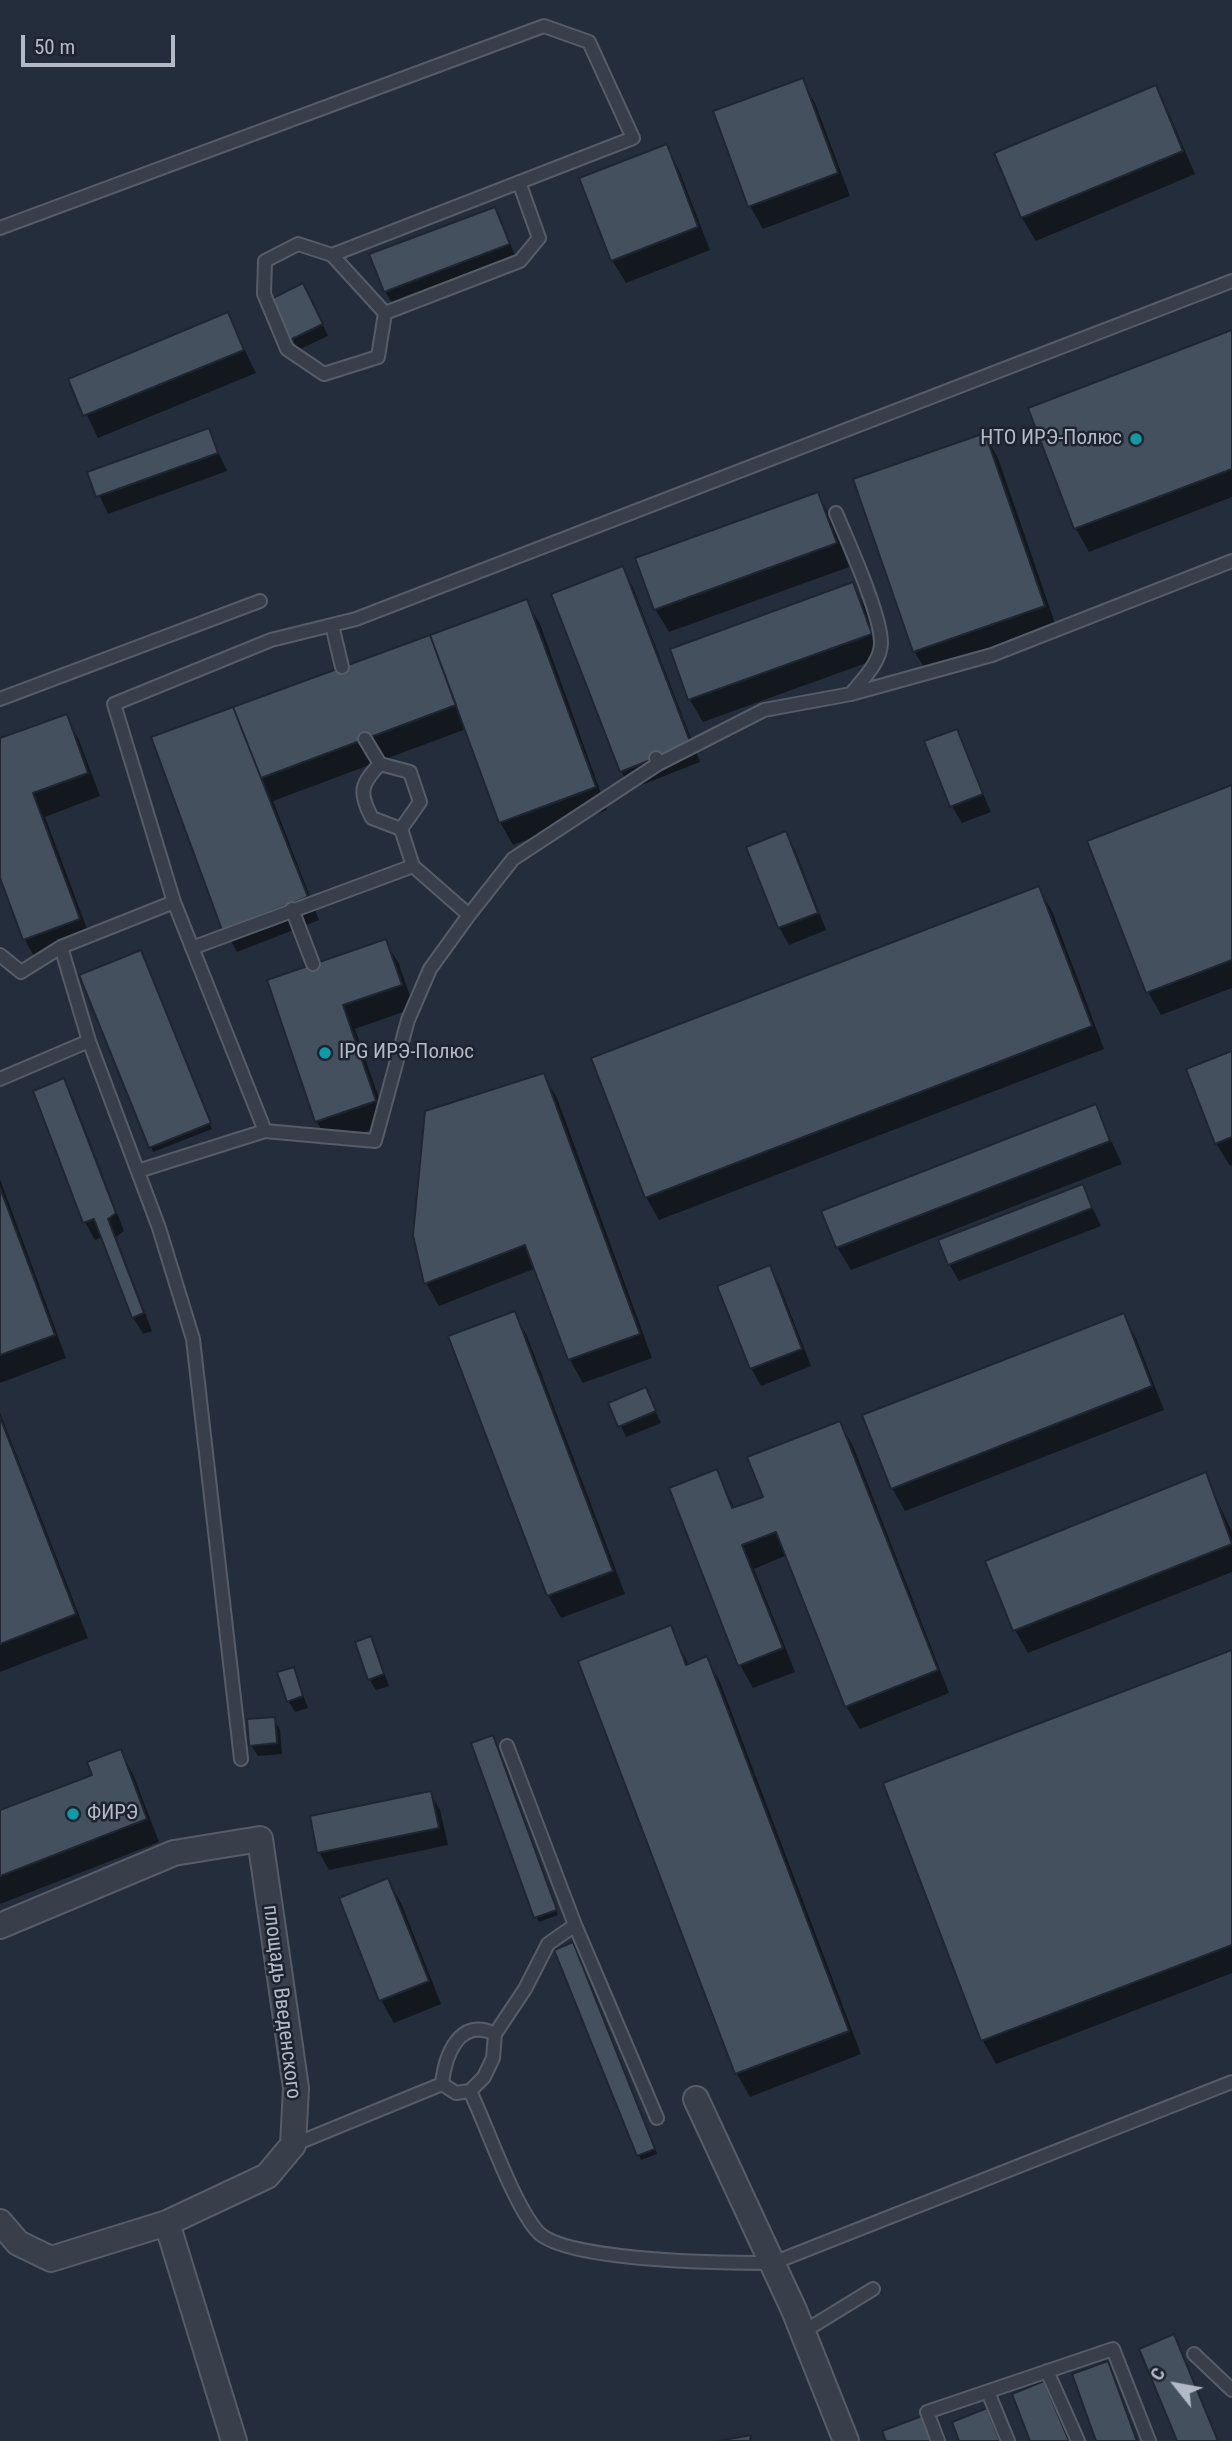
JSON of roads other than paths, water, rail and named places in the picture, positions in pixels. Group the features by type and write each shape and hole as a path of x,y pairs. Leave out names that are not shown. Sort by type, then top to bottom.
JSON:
{"street":[{"name":"площадь Введенского","path":"0,1926 174,1853 260,1839 296,2088 293,2145"},
{"path":"696,2099 773,2263 846,2441"},
{"path":"0,2222 18,2243 51,2259 167,2223 267,2176 293,2145"},
{"path":"167,2223 234,2441"}],"lane":[{"path":"0,228 544,26 589,42 633,138 332,255"},
{"path":"385,313 520,261 539,238 520,182"},
{"path":"298,244 332,255 385,313 377,357 324,374 286,349 264,294 265,261 298,244"},
{"path":"265,1131 174,902 114,704 271,639 369,614 1232,281"},
{"path":"836,513 872,605 881,643 874,664 851,694"},
{"path":"138,1171 265,1131 375,1141 408,1020 430,969 469,915 513,859 657,761 764,710 851,694 992,655 1232,561"},
{"path":"0,699 260,601"},
{"path":"332,625 342,667"},
{"path":"365,739 380,764 410,772 420,802 401,829"},
{"path":"380,764 364,781 363,801 372,818 401,829"},
{"path":"401,829 413,866 469,915"},
{"path":"192,948 413,866"},
{"path":"0,955 21,972 61,947 174,902"},
{"path":"292,909 313,964"},
{"path":"61,947 89,1041 159,1227 193,1339 241,1759"},
{"path":"0,1079 89,1041"},
{"path":"507,1746 575,1925 657,2118"},
{"path":"442,2084 456,2093 470,2091 484,2077 493,2058 495,2034 525,1989 548,1944 575,1925"},
{"path":"442,2084 445,2059 456,2042 471,2030 484,2028 495,2034"},
{"path":"470,2091 524,2211 538,2233 558,2244 611,2254 715,2263 773,2263 1232,2082"},
{"path":"293,2145 442,2084"},
{"path":"803,2332 873,2288"},
{"path":"938,2441 927,2412 1113,2349 1149,2441"},
{"path":"1194,2354 1232,2390"},
{"path":"1048,2371 1078,2441"},
{"path":"988,2392 1008,2441"}],"place":[{"name":"НТО ИРЭ-Полюс","path":"1136,439"},
{"name":"IPG ИРЭ-Полюс","path":"325,1053"},
{"name":"ФИРЭ","path":"73,1814"}]}
